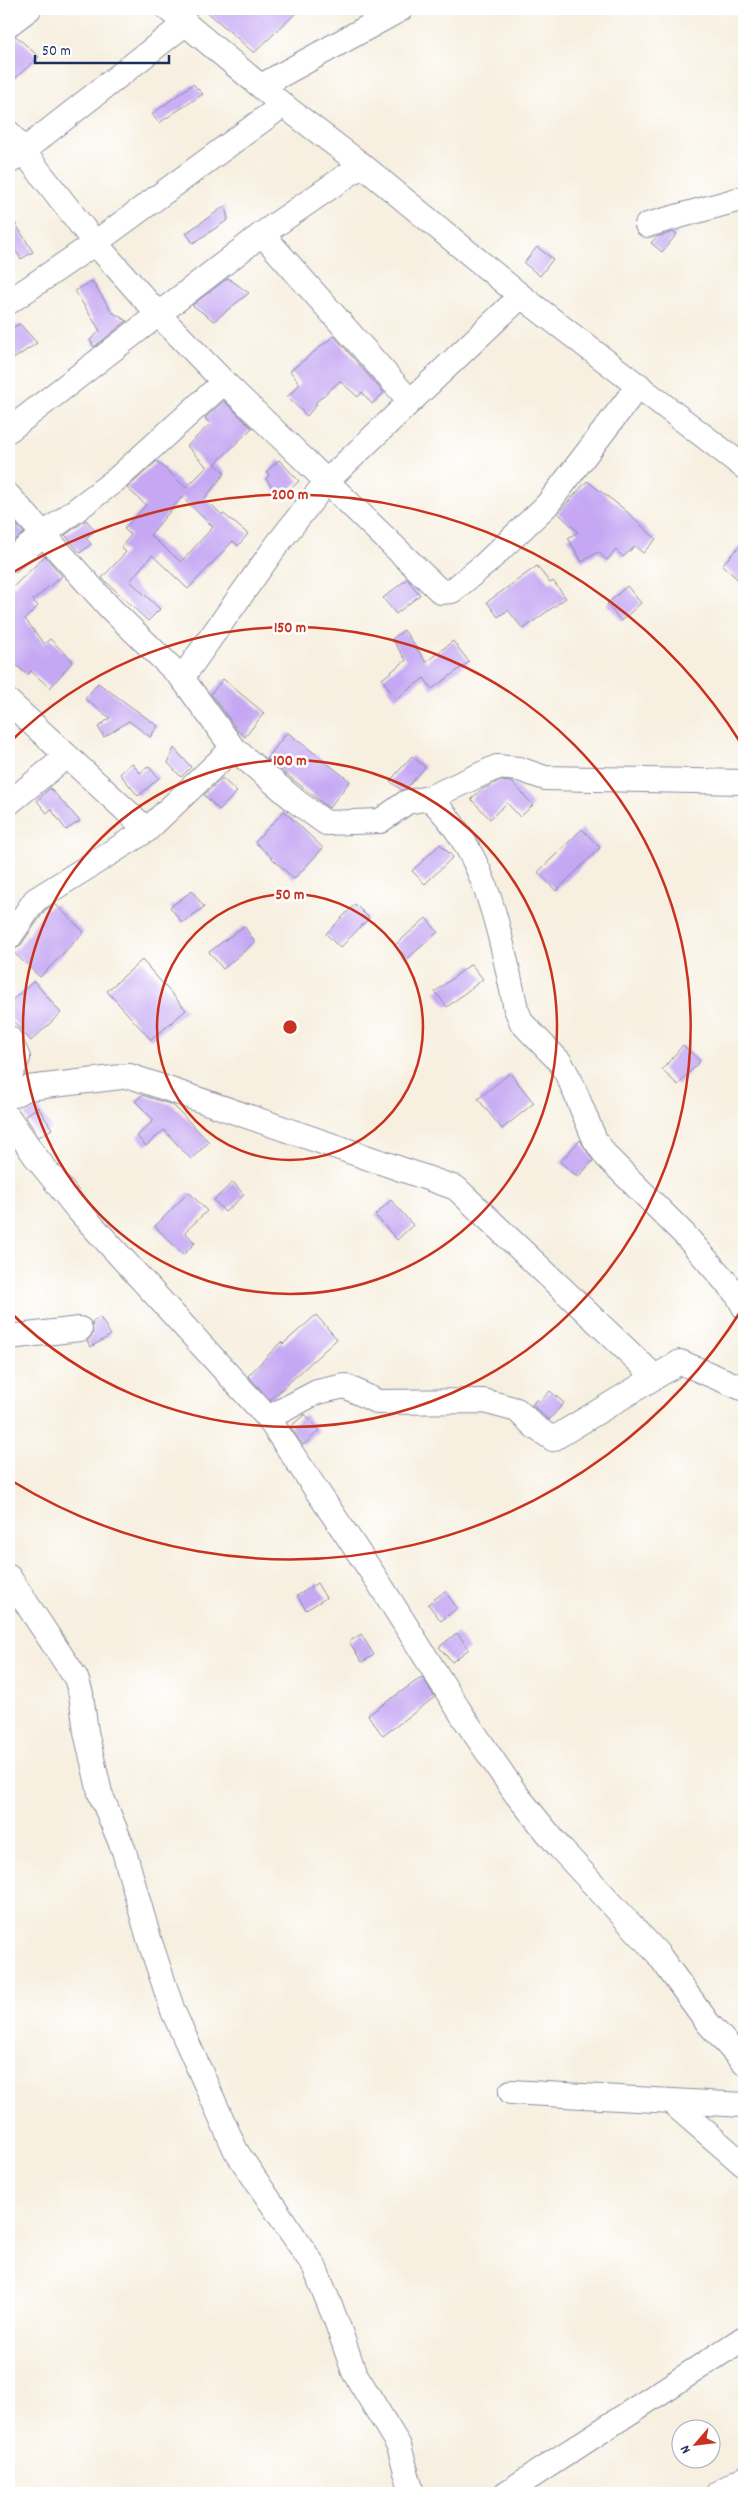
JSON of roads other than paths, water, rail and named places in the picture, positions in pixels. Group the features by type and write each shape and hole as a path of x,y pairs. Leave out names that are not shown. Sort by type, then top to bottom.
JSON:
{"street":[{"path":"9,24 29,9"},
{"path":"261,86 402,9"},
{"path":"17,156 177,16 283,105 362,164 521,296 744,467"},
{"path":"9,302 95,243 283,105"},
{"path":"9,133 17,156 158,314 224,382 441,592 452,591 485,564 547,505 639,385"},
{"path":"9,430 262,234 362,164"},
{"path":"647,225 744,198"},
{"path":"262,234 410,401"},
{"path":"182,678 276,546 327,480 521,296"},
{"path":"9,561 118,478 224,382"},
{"path":"9,496 111,609 182,678 233,748 278,788 326,822 380,821 407,802 429,798 496,767 520,769 545,778 744,782"},
{"path":"9,702 147,830"},
{"path":"9,938 35,900 147,830 233,748"},
{"path":"9,803 67,756"},
{"path":"429,798 445,812 474,861 493,906 516,1008 522,1024 560,1062 570,1080 596,1140 607,1157 684,1235 738,1296 744,1307"},
{"path":"9,1038 18,1058 9,1078"},
{"path":"9,1097 28,1088 130,1076 456,1188 655,1377"},
{"path":"9,1118 35,1156 78,1210 268,1418 379,1583 464,1718 516,1794 560,1848 658,1954 708,2023 744,2063"},
{"path":"9,1337 80,1329"},
{"path":"268,1418 291,1404 317,1392 345,1386 378,1402 484,1401 492,1403 518,1410 535,1427 553,1439 680,1362 744,1389"},
{"path":"9,1576 76,1678 81,1694 86,1732 100,1793 131,1871 148,1939 173,2011 224,2128 261,2191 303,2247 314,2266 357,2378 399,2446 412,2493"},
{"path":"511,2092 744,2105"},
{"path":"670,2100 744,2165"},
{"path":"506,2493 744,2338"},
{"path":"718,2493 744,2478"}]}
